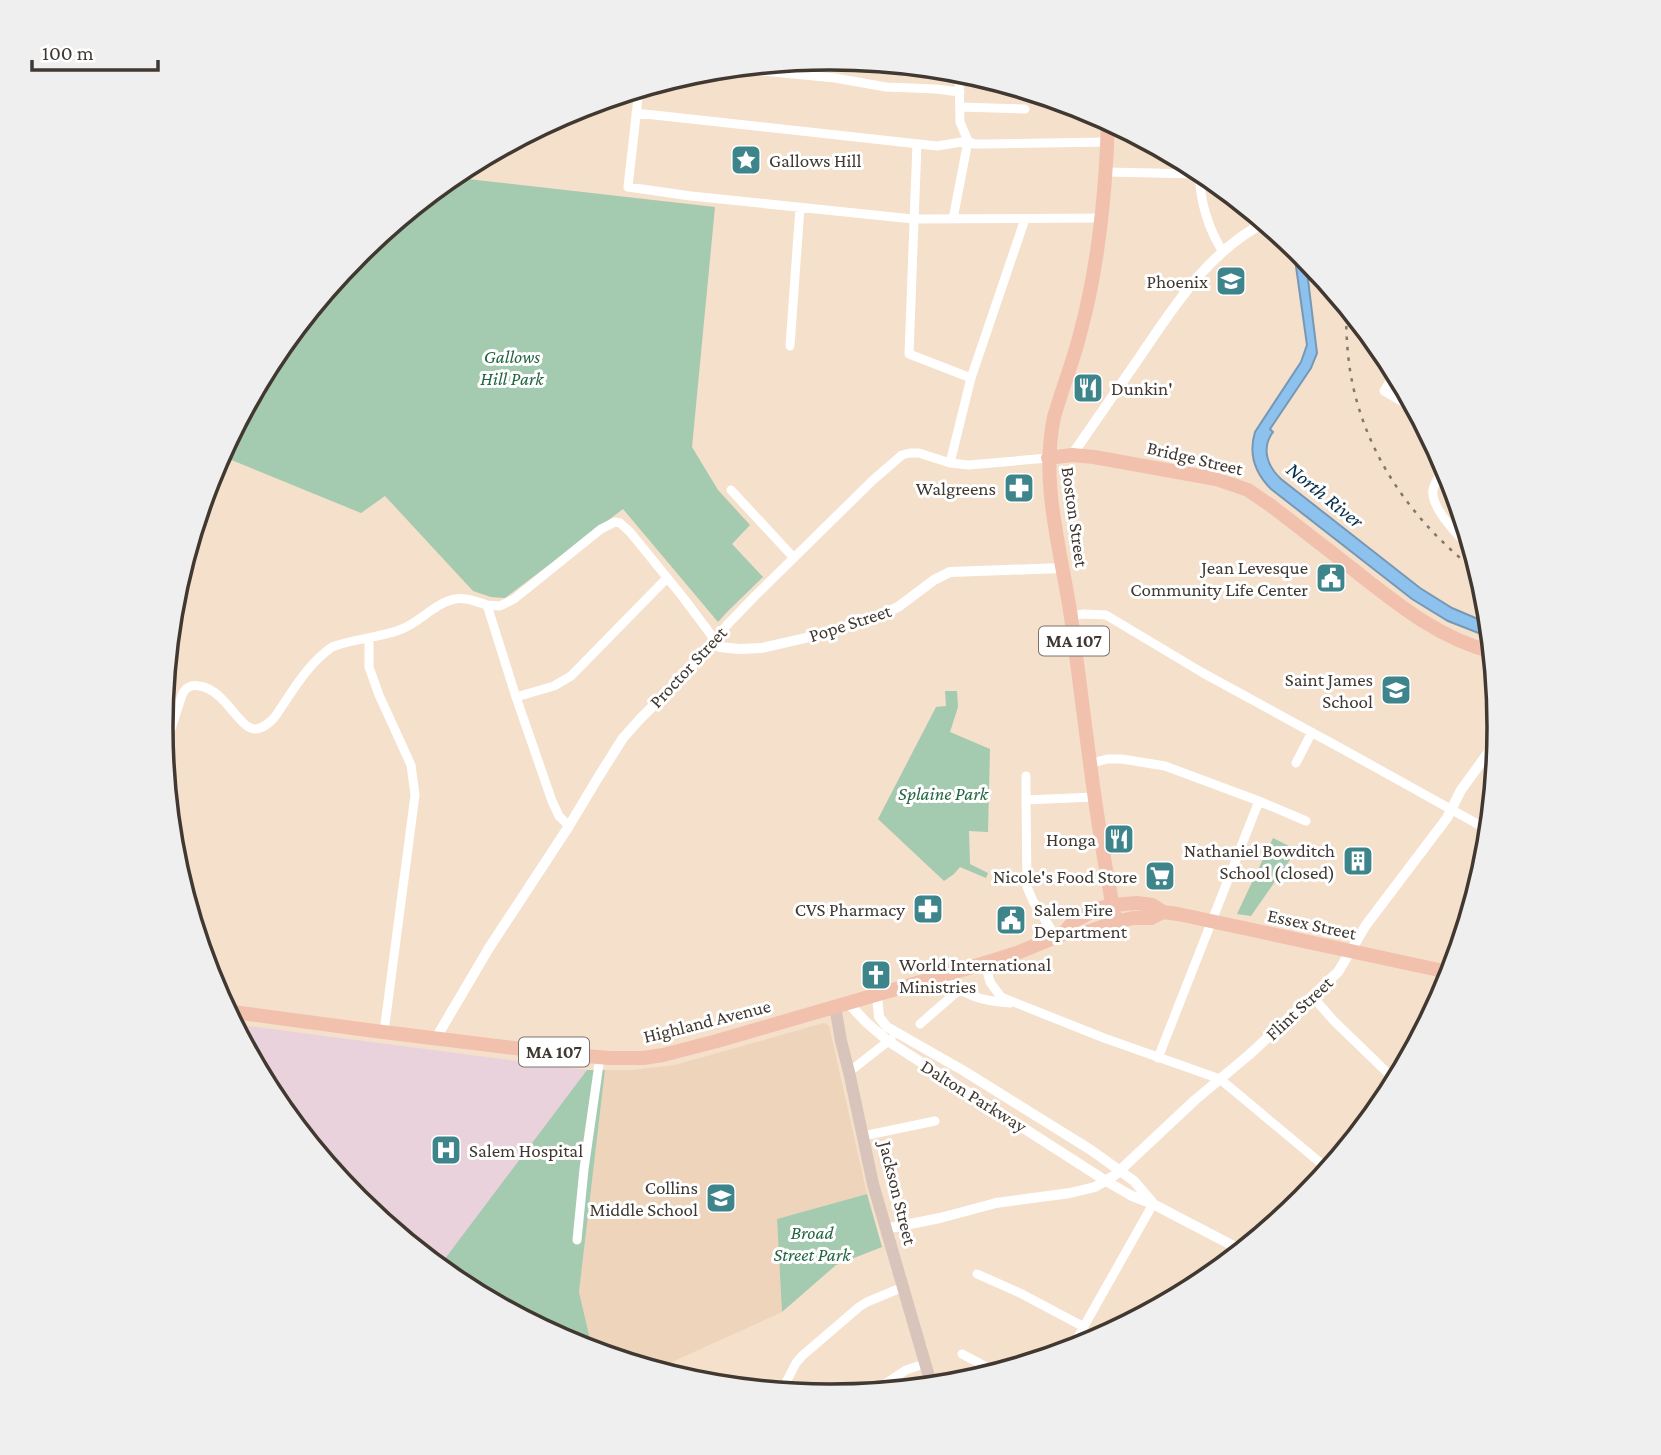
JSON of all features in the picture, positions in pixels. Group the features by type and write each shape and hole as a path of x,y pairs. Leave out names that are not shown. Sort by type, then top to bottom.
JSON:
{"main road":[{"name":"Boston Street","path":"1107,132 1102,218 1084,320 1054,417 1048,458 1049,489 1071,616 1089,764 1116,922"},
{"name":"Bridge Street","path":"1048,458 1072,455 1094,457 1216,479 1248,490 1426,624 1468,645 1483,649"},
{"name":"Essex Street","path":"1060,935 1074,921 1097,909 1138,903 1152,905 1164,912 1441,971"},
{"name":"Essex Street","path":"943,976 1017,953 1060,935 1081,934 1116,922 1151,918 1164,912"},
{"name":"Highland Avenue","path":"239,1013 600,1057 643,1058 717,1041 943,976"},
{"name":"Jackson Street","path":"842,1004 841,1041 873,1184 929,1377"}],"street":[{"path":"776,72 835,78 886,87 960,92"},
{"path":"953,219 968,141 960,122 960,83"},
{"path":"638,99 628,187 913,219 1102,218"},
{"path":"960,107 1025,109"},
{"path":"636,113 917,144 948,145 968,141 974,144 1107,142"},
{"path":"917,144 909,354 971,378"},
{"path":"1106,172 1180,171"},
{"path":"1201,184 1205,215 1223,252"},
{"path":"790,346 800,207"},
{"path":"950,463 971,378 1025,219"},
{"path":"1072,455 1176,304 1223,252 1256,227"},
{"path":"1390,382 1384,391 1401,401"},
{"name":"Proctor Street","path":"436,1038 489,948 623,738 679,680 734,616 873,480 902,456 910,453 969,465 1048,458"},
{"path":"1439,478 1434,485 1434,502 1459,536"},
{"path":"731,490 794,558"},
{"path":"173,723 185,689 199,685 212,690 241,721 252,729 258,729 274,718 313,664 340,644 407,627 453,599 500,606 514,599 601,529 616,522 630,532 715,640"},
{"name":"Pope Street","path":"715,640 720,647 751,650 823,634 891,611 933,580 950,572 1062,568"},
{"path":"516,697 554,686 570,676 667,578"},
{"path":"488,605 552,801 559,816 569,826"},
{"path":"1071,616 1106,615 1203,673 1480,826"},
{"path":"369,638 369,667 372,679 406,751 415,785 384,1032"},
{"path":"1296,763 1312,732"},
{"name":"Flint Street","path":"885,1229 996,1203 1095,1187 1121,1171 1338,972 1366,925 1447,818 1461,790 1487,754"},
{"path":"1089,764 1107,759 1122,759 1165,766 1259,800 1306,821"},
{"path":"1026,776 1027,887 1033,901 1060,935"},
{"path":"1026,800 1094,797"},
{"path":"1158,1058 1259,800"},
{"path":"985,963 986,971 1001,997 1220,1079 1322,1164"},
{"path":"943,976 959,990 986,1001 1015,1004"},
{"path":"920,1024 959,990"},
{"name":"Dalton Parkway","path":"877,995 877,1009 881,1021 893,1037 1105,1181 1132,1196 1153,1203"},
{"path":"1312,996 1389,1074"},
{"name":"Dalton Parkway","path":"842,1004 867,1023 964,1071 1083,1145 1134,1181 1153,1203"},
{"path":"849,1072 893,1037"},
{"path":"577,1240 600,1057"},
{"path":"863,1136 935,1121"},
{"path":"1079,1336 1153,1203 1234,1246"},
{"path":"977,1274 1020,1293 1084,1328"},
{"path":"785,1384 796,1363 812,1346 859,1307 903,1287"},
{"path":"962,1354 985,1366"},
{"path":"887,1382 906,1370 924,1364"}],"shaded area":[{"name":"Collins Middle School","path":"824,1023 829,1026 867,1194 777,1219 782,1312 666,1364 590,1339 579,1292 605,1070 675,1065"},
{"name":"Salem Hospital","path":"245,1026 587,1070 564,1260 475,1280 430,1249 397,1222 336,1161 284,1093"}],"green space":[{"name":"Gallows Hill Park","path":"468,179 715,207 692,447 718,490 750,525 732,544 763,577 718,622 623,509 505,598 473,591 385,496 361,513 231,460 261,399 309,327 336,294 397,233"},
{"name":"Splaine Park","path":"945,691 957,691 958,707 950,732 990,749 988,832 969,831 970,864 988,873 986,878 960,867 944,881 878,819 936,707 946,706"},
{"path":"1273,838 1297,850 1251,916 1237,914"},
{"path":"587,1070 605,1070 579,1292 590,1339 502,1297 445,1259"},
{"name":"Broad Street Park","path":"867,1194 882,1247 836,1265 782,1312 777,1219"}],"water":[{"path":"1296,264 1308,276 1317,353 1311,368 1270,429 1273,432 1267,444 1267,457 1272,468 1281,479 1420,588 1452,608 1478,619 1481,634 1448,621 1412,599 1271,489 1261,477 1253,456 1255,432 1301,362 1307,345"}],"railway":[{"path":"1346,320 1353,386 1371,441 1384,467 1417,514 1436,536 1468,564"}],"place":[{"name":"Gallows Hill","path":"746,160"},
{"name":"Phoenix","path":"1231,281"},
{"name":"Dunkin'","path":"1088,388"},
{"name":"Walgreens","path":"1019,488"},
{"name":"Jean Levesque Community Life Center","path":"1331,578"},
{"name":"Saint James School","path":"1396,690"},
{"name":"Honga","path":"1119,839"},
{"name":"Nathaniel Bowditch School (closed)","path":"1358,861"},
{"name":"Nicole's Food Store","path":"1160,876"},
{"name":"CVS Pharmacy","path":"928,909"},
{"name":"Salem Fire Department","path":"1011,920"},
{"name":"World International Ministries","path":"876,975"},
{"name":"Salem Hospital","path":"446,1150"},
{"name":"Collins Middle School","path":"721,1198"}],"water label":[{"name":"North River","path":"1325,495"}]}
